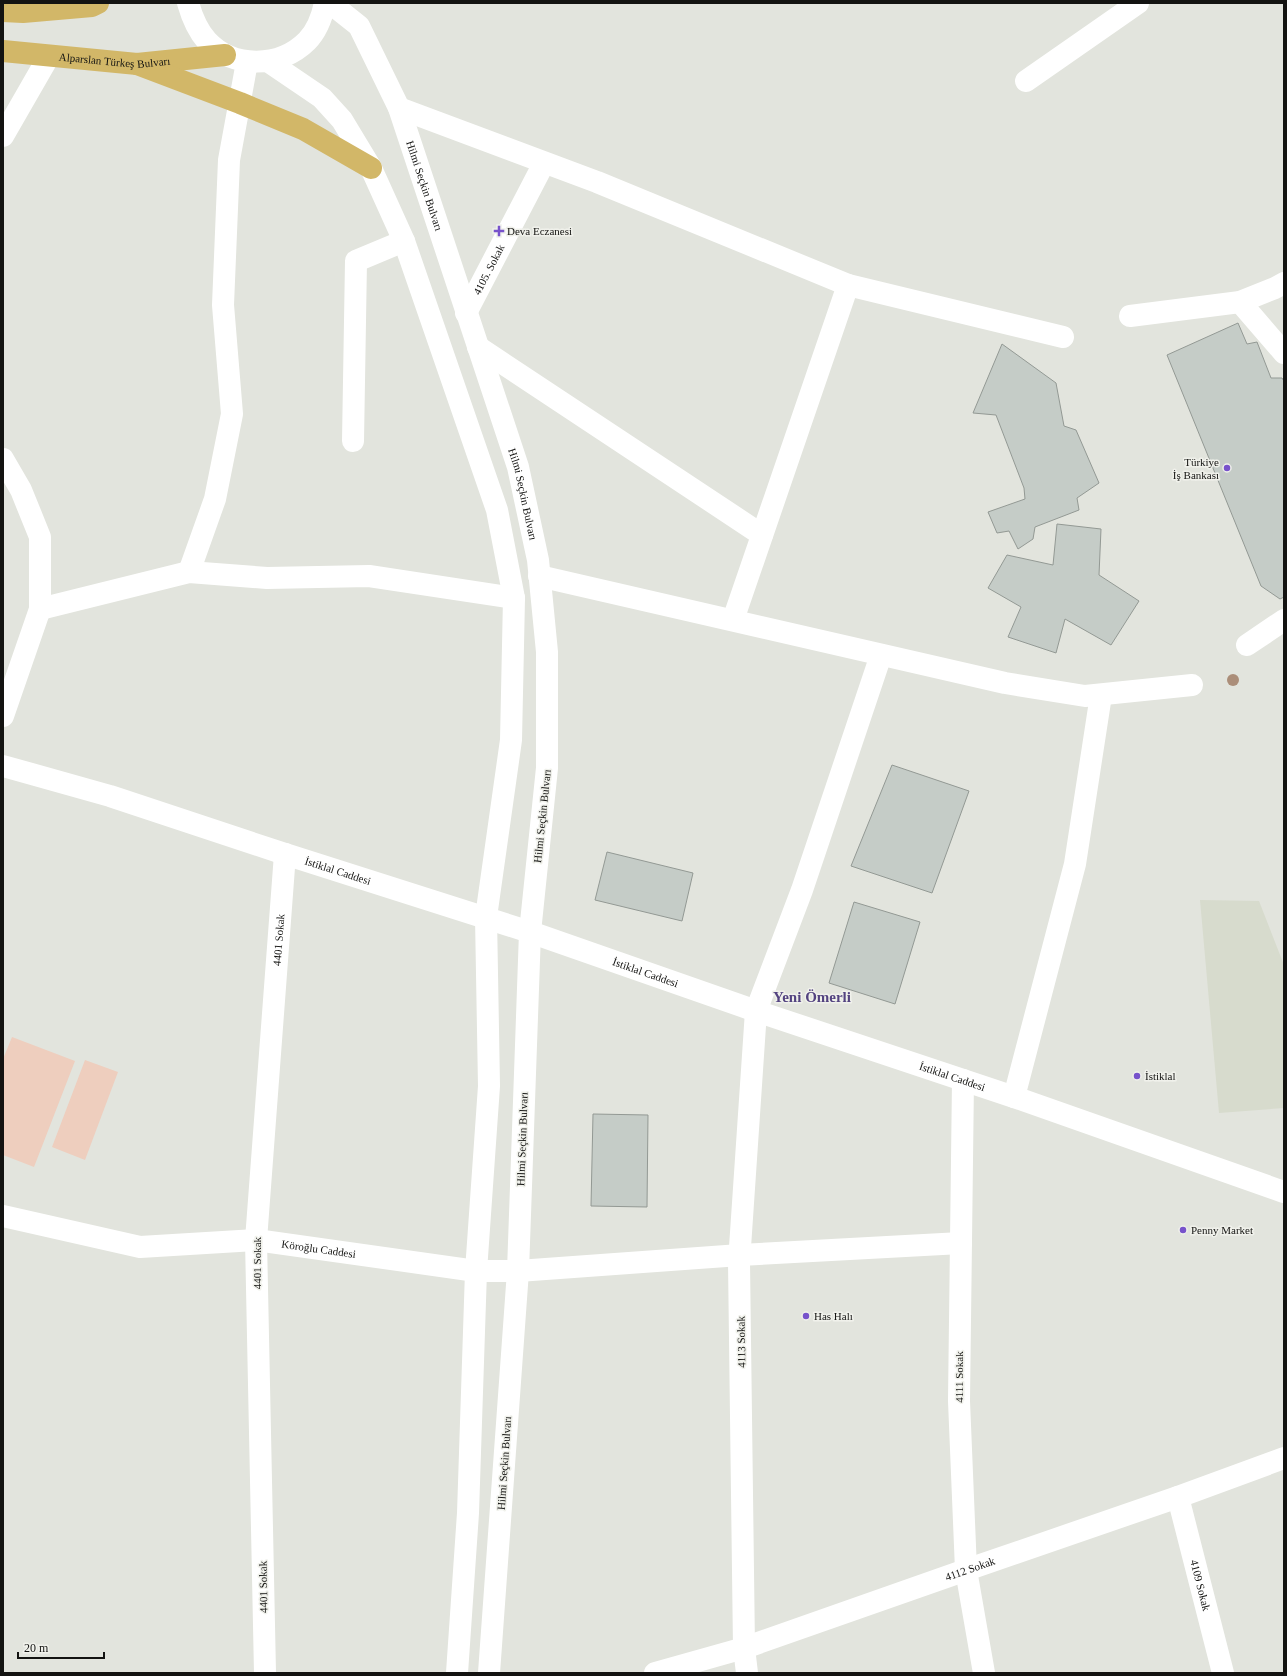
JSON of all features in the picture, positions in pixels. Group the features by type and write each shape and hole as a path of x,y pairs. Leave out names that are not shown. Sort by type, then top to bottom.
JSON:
{"main road":[{"path":"3,11 23,12 92,6 98,3"},
{"name":"Alparslan Türkeş Bulvarı","path":"3,51 137,64 225,55"},
{"path":"137,64 240,102 303,129 371,168"}],"street":[{"path":"188,3 194,24 207,42 225,55 247,62 269,62 290,54 307,41 320,22 325,3"},
{"name":"Hilmi Seçkin Bulvarı","path":"330,3 360,26 399,108 518,467 538,560 547,652 548,768 530,932 518,1271 489,1673"},
{"path":"1026,81 1138,3"},
{"path":"3,136 49,56"},
{"path":"189,572 215,499 232,414 223,305 229,160 247,62"},
{"path":"269,62 322,98 342,120 371,168 404,241 497,510 514,598 512,740 486,917 490,1086 476,1271 468,1513 457,1673"},
{"path":"399,108 597,182 848,285 1063,337"},
{"name":"4105. Sokak","path":"466,313 544,163"},
{"path":"353,441 356,262 404,241"},
{"path":"1130,316 1240,302 1284,283"},
{"path":"733,620 848,285"},
{"path":"1240,302 1284,353"},
{"path":"478,347 762,535"},
{"path":"3,459 21,490 40,537 40,609 3,716"},
{"path":"40,609 189,572 267,578 369,576 514,598"},
{"path":"539,576 1005,683 1085,696 1192,685"},
{"path":"1247,645 1284,620"},
{"name":"4113 Sokak","path":"747,1673 744,1648 740,1255 756,1011 802,890 881,655"},
{"path":"1014,1097 1075,864 1101,695"},
{"name":"İstiklal Caddesi","path":"3,766 110,796 285,854 486,917 756,1011 1014,1097 1284,1192"},
{"name":"4401 Sokak","path":"265,1673 256,1240 285,854"},
{"name":"4111 Sokak","path":"963,1080 959,1401 966,1570 984,1673"},
{"name":"Köroğlu Caddesi","path":"3,1216 140,1247 256,1240 476,1271 518,1271 740,1255 961,1243"},
{"name":"4112 Sokak","path":"654,1673 744,1648 1178,1497 1284,1458"},
{"name":"4109 Sokak","path":"1178,1497 1223,1673"}],"shaded area":[{"path":"1200,900 1259,901 1284,965 1284,1108 1219,1113"},
{"path":"12,1037 75,1061 34,1167 3,1155 3,1059"},
{"path":"85,1060 118,1072 85,1160 52,1147"}],"building":[{"path":"1238,323 1247,344 1257,342 1271,378 1282,378 1284,381 1284,597 1280,599 1261,586 1167,355"},
{"path":"1002,344 1056,383 1064,426 1076,430 1099,483 1077,498 1079,510 1035,527 1033,539 1018,549 1009,531 997,533 988,512 1025,499 1024,488 996,415 973,413"},
{"path":"1057,524 1101,529 1099,575 1139,601 1111,645 1065,619 1056,653 1008,637 1021,607 988,588 1007,555 1053,565"},
{"path":"892,765 969,791 932,893 851,866"},
{"path":"607,852 693,873 682,921 595,900"},
{"path":"854,902 920,922 895,1004 829,983"},
{"path":"593,1114 648,1115 647,1207 591,1206"}],"place":[{"name":"Deva Eczanesi","path":"499,231"},
{"name":"Türkiye İş Bankası","path":"1227,468"},
{"name":"İstiklal","path":"1137,1076"},
{"name":"Penny Market","path":"1183,1230"},
{"name":"Has Halı","path":"806,1316"}],"district":[{"name":"Yeni Ömerli","path":"812,997"}]}
